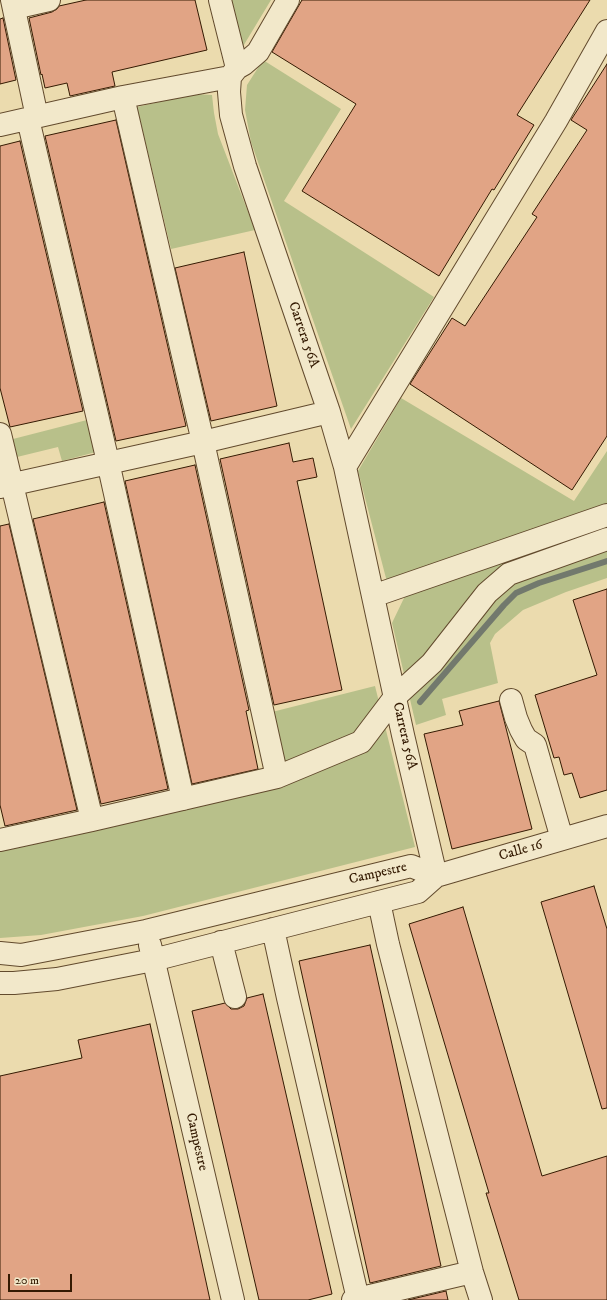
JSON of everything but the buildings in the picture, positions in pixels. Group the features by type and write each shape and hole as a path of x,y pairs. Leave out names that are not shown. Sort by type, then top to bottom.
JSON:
{"street":[{"path":"49,0 13,4 32,118 183,799"},
{"name":"Carrera 56A","path":"220,0 234,72 229,92 231,115 245,166 329,412 345,467 436,876"},
{"path":"0,126 234,72 244,64 263,55 288,0"},
{"path":"345,467 556,120 607,31"},
{"path":"123,97 203,442 277,777"},
{"path":"6,486 329,412"},
{"path":"0,434 6,486 92,820"},
{"path":"373,596 607,515"},
{"path":"0,840 277,777 361,742 395,697 432,663 487,593 509,574 607,539"},
{"path":"511,700 516,718 526,740 535,745 562,839"},
{"name":"Calle 16","path":"436,876 607,826"},
{"name":"Campestre","path":"0,953 21,955 146,931 411,866 436,876 418,892 153,960 56,979 0,983"},
{"path":"379,902 392,959 472,1272 481,1300"},
{"path":"273,929 355,1299 472,1272"},
{"name":"Campestre","path":"146,931 233,1300"},
{"path":"221,942 235,997"}],"green space":[{"path":"231,0 271,0 242,48"},
{"path":"263,60 341,109 284,201 434,297 351,429 251,142 245,110 247,85"},
{"path":"195,94 212,95 218,134 255,230 171,249 137,107"},
{"path":"401,398 574,501 607,451 607,504 387,582 358,471"},
{"path":"87,420 96,452 62,461 58,447 17,457 13,439"},
{"path":"607,525 607,578 566,592 523,610 495,634 490,643 498,683 442,699 446,715 416,725 392,623 405,596"},
{"path":"375,686 415,847 143,916 41,935 0,938 0,851 284,787 268,713"}],"waterway":[{"path":"420,702 516,593 539,583 607,561"}]}
